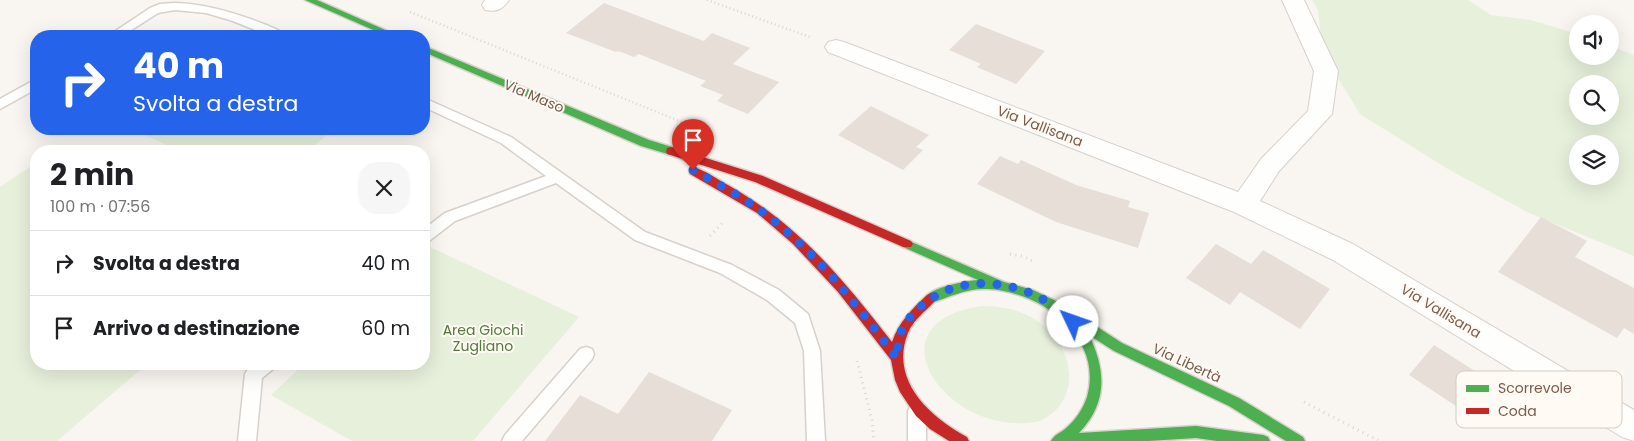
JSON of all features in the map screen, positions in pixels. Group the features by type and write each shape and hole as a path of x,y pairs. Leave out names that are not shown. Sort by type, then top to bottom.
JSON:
{"main road":[{"path":"309,0 380,30"},
{"name":"Via Maso","path":"430,52 644,143"},
{"path":"644,143 759,179 999,284"},
{"path":"644,143 742,198 780,226 840,284 897,358"},
{"path":"962,441 943,432 917,410 902,384 897,358 901,332 916,309 939,293 968,285 999,284"},
{"name":"Via Libertà","path":"999,284 1033,294 1118,347 1234,402 1298,441"},
{"path":"1060,440 1081,423 1094,402 1098,378 1094,354 1082,332 1064,312"},
{"path":"1060,440 1196,432 1263,441"}],"street":[{"path":"1244,205 1270,165 1320,114 1326,71 1293,0"},
{"name":"Via Vallisana","path":"836,47 1244,205 1343,252 1541,371"},
{"name":"Via Vallisana","path":"1622,420 1634,427"}],"lane":[{"path":"124,30 161,8 184,3 214,6 267,30"},
{"path":"0,105 30,87"},
{"path":"430,105 506,140 640,236 726,269 773,295 802,319 812,351 816,441"},
{"path":"430,232 450,216 558,177"},
{"path":"511,441 586,354"},
{"path":"247,441 254,374 259,370"},
{"path":"917,410 917,441"}],"path":[{"path":"707,0 836,47"},
{"path":"693,256 724,221"}],"green space":[{"path":"1312,0 1468,0 1491,15 1531,20 1569,32 1569,65 1619,65 1619,49 1634,55 1634,256 1529,213 1448,169 1360,114 1336,75 1321,36 1318,10"},
{"path":"144,135 327,135 315,145 167,145"},
{"path":"30,167 30,370 140,370 57,441 0,441 0,187"},
{"name":"Area Giochi Zugliano","path":"430,247 579,317 473,441 352,441 271,395 298,370 430,370"},
{"path":"982,306 1007,308 1031,317 1045,327 1063,350 1068,363 1069,377 1067,390 1062,402 1053,413 1040,421 1007,422 976,414 951,398 933,377 925,355 929,334 947,317"}],"building":[{"path":"604,3 704,41 712,33 750,48 733,64 779,82 748,114 717,101 723,95 700,86 706,81 639,54 634,57 616,52 566,33"},
{"path":"976,24 1045,51 1016,84 977,67 981,64 949,50"},
{"path":"871,106 929,135 916,147 923,150 903,170 838,135"},
{"path":"1000,156 1018,164 1021,160 1076,185 1130,201 1128,207 1149,213 1138,248 1056,222 977,184"},
{"path":"1541,217 1587,241 1575,257 1634,288 1634,334 1624,328 1617,338 1498,272"},
{"path":"1216,244 1251,264 1263,250 1330,289 1300,329 1240,292 1230,305 1186,278"},
{"path":"1434,345 1475,371 1456,371 1456,406 1409,375"},
{"path":"649,372 732,410 712,441 545,441 580,395 618,414"}],"traffic: fast":[{"path":"309,0 380,30"},
{"path":"430,52 645,143 671,151"},
{"path":"907,244 999,284"},
{"path":"931,298 954,289 978,284 1017,289 1050,304 1078,327 1093,356 1096,384 1088,411 1080,423 1058,441"},
{"path":"1078,321 1118,347 1234,402 1298,441"},
{"path":"1061,440 1196,432 1263,441"}],"traffic: jam":[{"path":"671,151 759,179 907,244"},
{"path":"694,171 739,197 781,226 828,272 897,358"},
{"path":"931,298 909,320 902,331 897,355 899,368 907,392 913,403 925,417 945,432 962,441"}],"route":[{"path":"693,170 742,198 780,226 840,284 897,358 901,332 916,309 939,293 968,285 999,284 1016,288 1049,302 1064,312 1073,322"}]}
